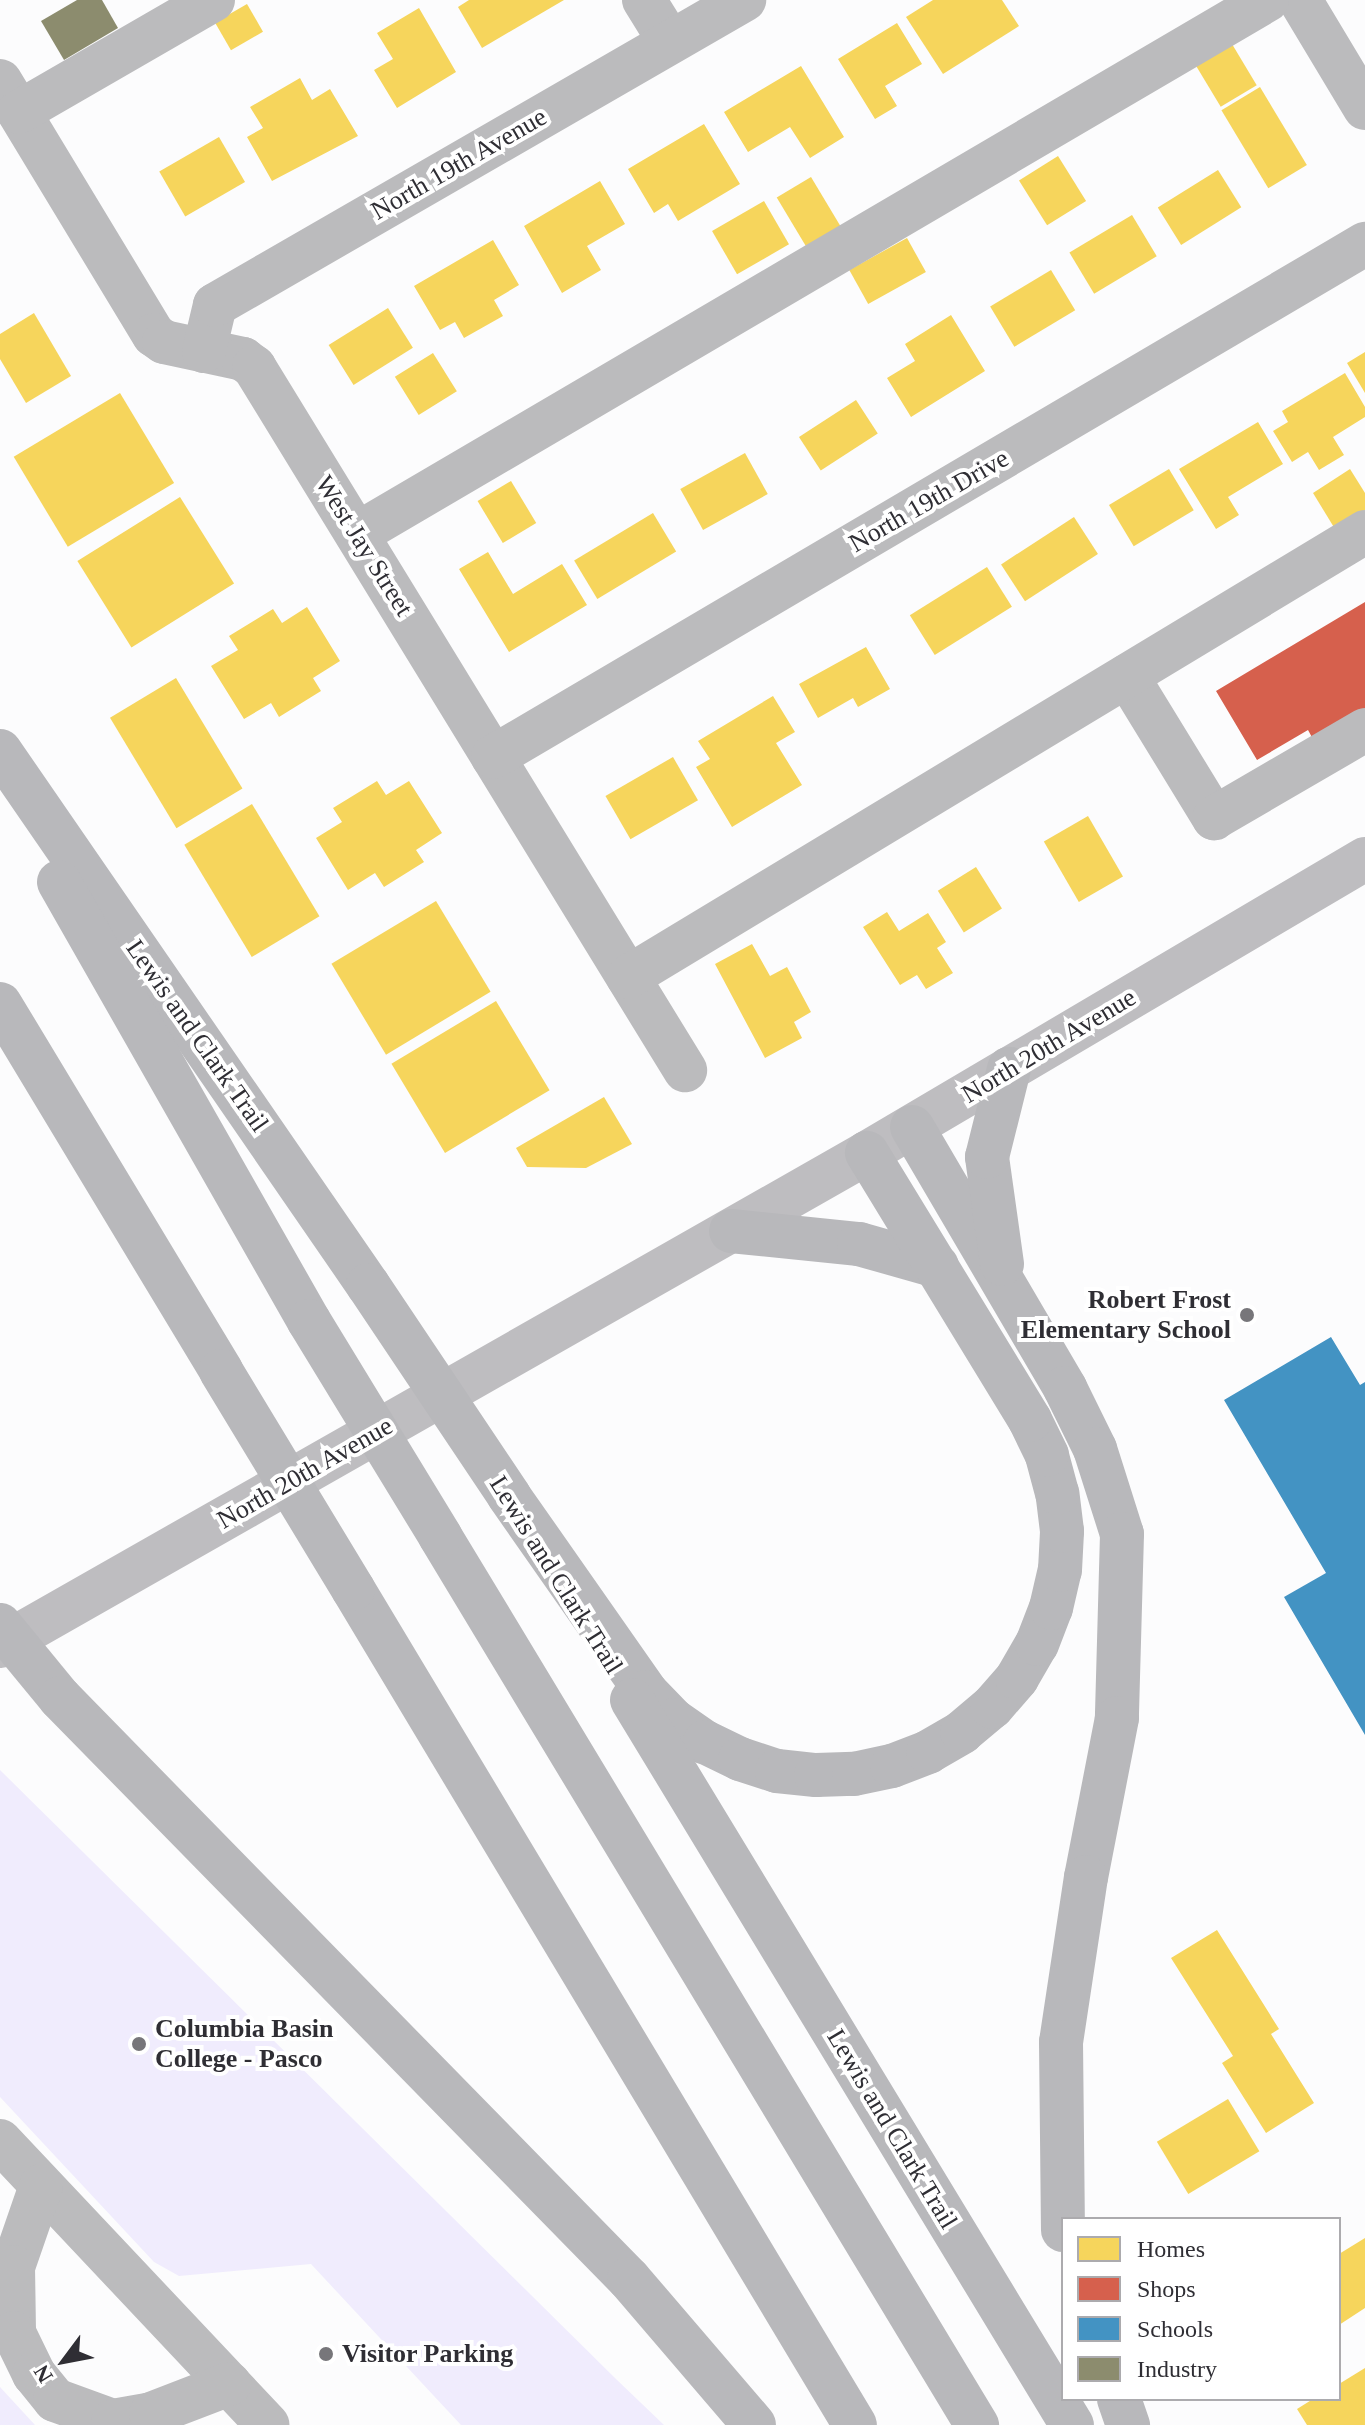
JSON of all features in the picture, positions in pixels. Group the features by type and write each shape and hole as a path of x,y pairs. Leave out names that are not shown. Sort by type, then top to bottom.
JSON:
{"highway":[{"name":"Lewis and Clark Trail","path":"0,751 368,1285 509,1496 1072,2425"},
{"path":"0,778 309,1321 977,2425"},
{"path":"0,1004 855,2425"},
{"path":"1005,1286 987,1157 1009,1069"},
{"path":"912,1127 1065,1388 1095,1449 1122,1534 1117,1718 1086,1877 1061,2042 1063,2217"},
{"path":"509,1496 646,1692 673,1720 705,1742 740,1759 777,1771 816,1775 880,1769 928,1752 962,1732 992,1707 1024,1667 1051,1608 1060,1570 1062,1531 1057,1493 1047,1455 867,1153"},
{"path":"731,1231 859,1244 937,1266"},
{"path":"4,1637 60,1698 629,2279 754,2425"},
{"path":"1120,2401 1128,2425"}],"main road":[{"name":"North 20th Avenue","path":"4,1637 731,1231 1365,859"}],"street":[{"path":"9,97 213,0"},
{"path":"644,0 670,42"},
{"name":"North 19th Avenue","path":"204,351 215,305 744,0"},
{"path":"357,534 1267,0"},
{"path":"1300,0 1365,108"},
{"name":"West Jay Street","path":"9,97 154,335 164,342 249,361 685,1070"},
{"name":"North 19th Drive","path":"493,757 1365,244"},
{"path":"628,977 1365,532"},
{"path":"1127,676 1214,818 1365,730"},
{"path":"0,2141 268,2425"},
{"path":"41,2186 13,2267 14,2333 34,2374 55,2400 113,2421 151,2414 229,2384"}],"shaded area":[{"name":"Columbia Basin College - Pasco","path":"0,1770 664,2425 461,2425 311,2264 179,2276 154,2262 0,2097"},
{"path":"0,2387 35,2425 0,2425"}],"building: Homes":[{"path":"469,0 564,0 482,48 458,7"},
{"path":"933,0 1002,0 1019,26 943,74 906,17"},
{"path":"247,4 263,32 231,50 215,22"},
{"path":"419,8 456,72 397,108 374,70 393,59 377,33"},
{"path":"897,23 922,64 885,86 897,106 875,119 838,59"},
{"path":"1232,44 1257,85 1221,107 1196,66"},
{"path":"801,66 844,137 810,158 790,127 748,152 724,112"},
{"path":"300,78 312,100 330,89 358,136 272,181 247,137 263,128 250,107"},
{"path":"1260,87 1307,165 1268,188 1221,110"},
{"path":"704,124 740,184 678,221 668,204 654,213 628,169"},
{"path":"219,137 245,182 185,217 159,172"},
{"path":"1058,156 1086,201 1047,225 1019,180"},
{"path":"1218,170 1241,207 1181,245 1158,208"},
{"path":"811,177 842,228 808,249 777,198"},
{"path":"600,181 625,224 587,246 601,270 562,293 524,226"},
{"path":"764,201 789,244 737,274 712,231"},
{"path":"1132,215 1157,256 1094,294 1069,253"},
{"path":"907,238 926,272 868,304 849,270"},
{"path":"493,240 519,285 494,300 503,316 464,338 455,322 440,330 414,286"},
{"path":"1051,270 1075,310 1014,347 990,307"},
{"path":"388,308 413,348 354,385 329,345"},
{"path":"34,313 71,376 26,403 0,359 0,334"},
{"path":"951,315 985,371 911,417 887,378 915,361 905,344"},
{"path":"1365,352 1365,393 1347,363"},
{"path":"433,353 457,391 419,415 395,377"},
{"path":"1345,373 1365,407 1365,417 1333,437 1344,455 1319,470 1308,452 1292,462 1273,431 1288,422 1282,411"},
{"path":"120,393 174,483 68,547 14,457"},
{"path":"856,400 878,434 821,471 799,437"},
{"path":"1258,422 1283,464 1228,497 1239,515 1216,529 1179,469"},
{"path":"745,453 768,494 703,530 680,489"},
{"path":"1169,469 1194,510 1134,546 1109,505"},
{"path":"1350,469 1365,493 1365,510 1335,529 1313,493"},
{"path":"511,481 536,523 503,543 478,501"},
{"path":"180,497 234,584 131,648 77,561"},
{"path":"653,513 676,552 597,599 574,560"},
{"path":"1074,517 1098,554 1025,601 1001,564"},
{"path":"488,552 513,594 562,564 587,605 509,652 459,569"},
{"path":"987,567 1012,607 935,655 910,615"},
{"path":"307,607 340,661 313,678 321,691 279,717 271,703 244,719 211,666 238,650 229,636 273,609 282,623"},
{"path":"866,647 890,689 858,707 853,698 818,718 799,684"},
{"path":"176,678 242,789 176,828 110,718"},
{"path":"773,696 795,732 776,743 802,785 732,827 696,767 710,759 698,741"},
{"path":"673,757 698,800 630,839 605,796"},
{"path":"377,781 386,795 409,781 442,833 416,850 424,862 384,887 375,873 348,890 316,838 342,822 333,808"},
{"path":"252,804 319,916 252,957 184,845"},
{"path":"1088,816 1123,877 1079,902 1044,842"},
{"path":"976,867 1002,909 964,932 938,891"},
{"path":"436,901 491,992 386,1055 331,964"},
{"path":"887,912 899,931 928,913 946,942 937,948 953,973 926,989 917,975 900,985 863,927"},
{"path":"752,944 770,976 787,967 811,1012 794,1022 802,1038 765,1058 715,964"},
{"path":"496,1001 550,1090 445,1153 391,1064"},
{"path":"604,1097 632,1144 586,1168 527,1167 516,1148"},
{"path":"1217,1930 1279,2029 1271,2034 1314,2103 1266,2133 1222,2063 1233,2056 1171,1958"},
{"path":"1228,2099 1259,2151 1188,2194 1157,2142"},
{"path":"1365,2238 1365,2308 1341,2324 1341,2253"},
{"path":"1365,2368 1365,2425 1307,2425 1297,2409 1310,2401 1341,2401 1341,2383"}],"building: Shops":[{"path":"1365,602 1365,710 1314,741 1308,730 1257,760 1216,691"}],"building: Schools":[{"path":"1331,1337 1360,1385 1365,1382 1365,1735 1284,1597 1326,1573 1224,1400"}],"building: Industry":[{"path":"77,0 102,0 118,28 64,60 41,21"}],"place":[{"name":"Robert Frost Elementary School","path":"1247,1315"},
{"name":"Columbia Basin College - Pasco","path":"139,2044"},
{"name":"Visitor Parking","path":"326,2354"}]}
